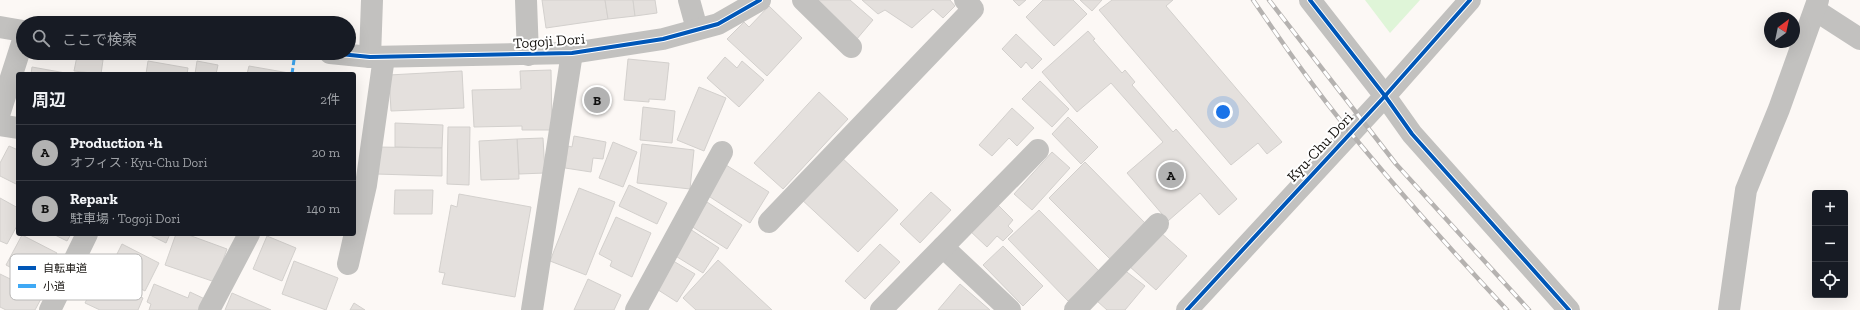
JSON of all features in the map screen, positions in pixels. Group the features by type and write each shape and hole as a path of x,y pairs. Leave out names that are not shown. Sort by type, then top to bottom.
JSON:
{"street":[{"path":"356,229 366,185 377,57 372,0"},
{"path":"526,0 528,55"},
{"path":"689,0 697,29"},
{"name":"Togoji Dori","path":"356,55 377,57 572,53 663,39 718,24 760,0"},
{"path":"803,0 851,47"},
{"path":"769,222 973,9 965,0"},
{"path":"1310,0 1385,96 1412,134 1569,310"},
{"name":"Kyu-Chu Dori","path":"1187,310 1385,96 1470,0"},
{"path":"1729,310 1746,190 1779,109 1816,5 1860,39"},
{"path":"0,27 16,30"},
{"path":"539,308 572,53"},
{"path":"0,112 17,60"},
{"path":"0,125 16,128"},
{"path":"881,310 1038,150"},
{"path":"636,310 722,152"},
{"path":"1075,310 1158,224"},
{"path":"77,254 86,236"},
{"path":"208,310 247,236"},
{"path":"348,264 354,236"},
{"path":"943,247 1010,310"},
{"path":"50,310 55,300"}],"green space":[{"path":"1365,0 1420,0 1390,33"}],"building":[{"path":"542,0 605,0 608,19 546,28"},
{"path":"605,0 633,0 635,16 608,19"},
{"path":"633,0 655,0 657,13 635,16"},
{"path":"813,0 850,0 873,20 856,40"},
{"path":"862,0 950,0 955,6 943,18 933,9 912,28 885,10 878,14"},
{"path":"1013,0 1026,0 1019,6"},
{"path":"1043,0 1073,0 1087,14 1054,46 1026,17"},
{"path":"1080,0 1102,0 1092,11"},
{"path":"1112,0 1173,0 1166,6 1282,142 1267,154 1258,143 1231,165 1099,10"},
{"path":"769,6 802,38 767,76 727,39 744,22 749,27"},
{"path":"1088,31 1095,39 1093,40 1122,73 1125,70 1135,82 1132,85 1173,132 1176,129 1237,199 1219,215 1200,193 1168,221 1127,173 1163,142 1111,83 1077,112 1042,72"},
{"path":"1016,34 1042,59 1032,69 1026,62 1021,68 1002,49"},
{"path":"725,57 737,68 742,61 764,80 739,107 707,78"},
{"path":"628,59 669,63 665,100 649,99 649,102 624,100"},
{"path":"76,60 103,60 101,72 74,71"},
{"path":"148,61 188,68 187,72 146,72"},
{"path":"197,61 218,65 216,72 195,72"},
{"path":"249,66 283,72 248,72"},
{"path":"32,67 60,72 31,72"},
{"path":"551,70 552,130 522,130 522,126 474,127 472,90 521,89 520,71"},
{"path":"462,71 464,108 391,111 389,75"},
{"path":"1040,81 1069,109 1052,127 1022,99"},
{"path":"699,87 726,98 704,151 677,140"},
{"path":"819,92 848,119 783,189 754,163"},
{"path":"643,107 675,111 672,143 640,140"},
{"path":"1012,108 1034,128 1017,146 1009,138 992,156 979,145"},
{"path":"1068,117 1098,147 1081,164 1052,134"},
{"path":"395,123 443,125 442,148 395,147"},
{"path":"448,127 470,127 469,185 447,184"},
{"path":"574,136 606,142 603,159 593,158 591,172 565,168 568,146 572,147"},
{"path":"543,138 545,173 519,174 517,139"},
{"path":"517,139 519,179 481,180 479,141"},
{"path":"613,142 637,152 623,187 599,178"},
{"path":"642,144 694,150 690,189 637,183"},
{"path":"9,146 16,149 16,184 0,176 0,163"},
{"path":"377,147 442,148 442,176 376,174"},
{"path":"1052,152 1070,168 1032,210 1014,194"},
{"path":"840,156 898,210 858,252 800,198"},
{"path":"1085,162 1147,225 1111,260 1049,198"},
{"path":"726,165 769,192 750,223 707,195"},
{"path":"629,185 667,203 657,224 619,206"},
{"path":"579,188 615,202 586,275 550,261"},
{"path":"395,190 433,190 432,214 394,214"},
{"path":"931,192 951,210 920,243 900,224"},
{"path":"459,194 531,207 515,297 442,284 445,273 439,272 451,205 457,207"},
{"path":"0,198 16,207 16,228 7,244 0,241"},
{"path":"707,202 742,225 727,249 691,226"},
{"path":"996,203 1013,220 1008,226 1013,231 1003,241 997,236 987,247 969,230"},
{"path":"1039,210 1099,271 1068,301 1008,239"},
{"path":"616,217 651,233 632,277 610,266 612,261 599,254"},
{"path":"690,229 719,248 703,273 674,255"},
{"path":"1160,232 1187,256 1156,290 1129,266"},
{"path":"21,236 57,253 56,254 12,254"},
{"path":"57,236 70,236 67,241"},
{"path":"152,236 169,236 166,243"},
{"path":"175,236 191,236 227,249 215,282 165,265"},
{"path":"267,236 296,248 282,281 253,269"},
{"path":"122,244 141,254 117,254"},
{"path":"880,244 900,262 865,299 845,281"},
{"path":"1003,246 1043,286 1023,306 983,265"},
{"path":"142,254 159,263 145,291 142,289"},
{"path":"10,258 10,267 6,265"},
{"path":"670,259 695,274 677,302 652,286"},
{"path":"718,260 772,310 696,310 683,298"},
{"path":"294,261 338,278 326,310 282,294"},
{"path":"1123,269 1145,286 1125,310 1107,310 1097,301"},
{"path":"0,274 10,279 10,300 40,300 35,310 6,310 0,307"},
{"path":"588,279 621,295 614,310 574,310"},
{"path":"154,284 188,298 190,292 207,300 203,310 149,310 151,304 147,302"},
{"path":"960,284 990,310 938,310"},
{"path":"232,293 271,310 225,310"},
{"path":"143,298 138,310 100,310 85,303 86,300 142,300"},
{"path":"354,303 365,310 350,310"}],"railway":[{"path":"1253,0 1312,84 1350,132 1427,222 1507,310"},
{"path":"1269,0 1396,164 1529,310"}],"marked path":[{"path":"292,72 294,60"}],"cycle path":[{"path":"356,56 370,57 572,53 663,39 718,24 760,0"},
{"path":"1310,0 1385,96 1412,134 1569,310"},
{"path":"1187,310 1385,96 1470,0"}],"place":[{"name":"Repark","path":"597,100"},
{"name":"Production +h","path":"1171,175"}]}
